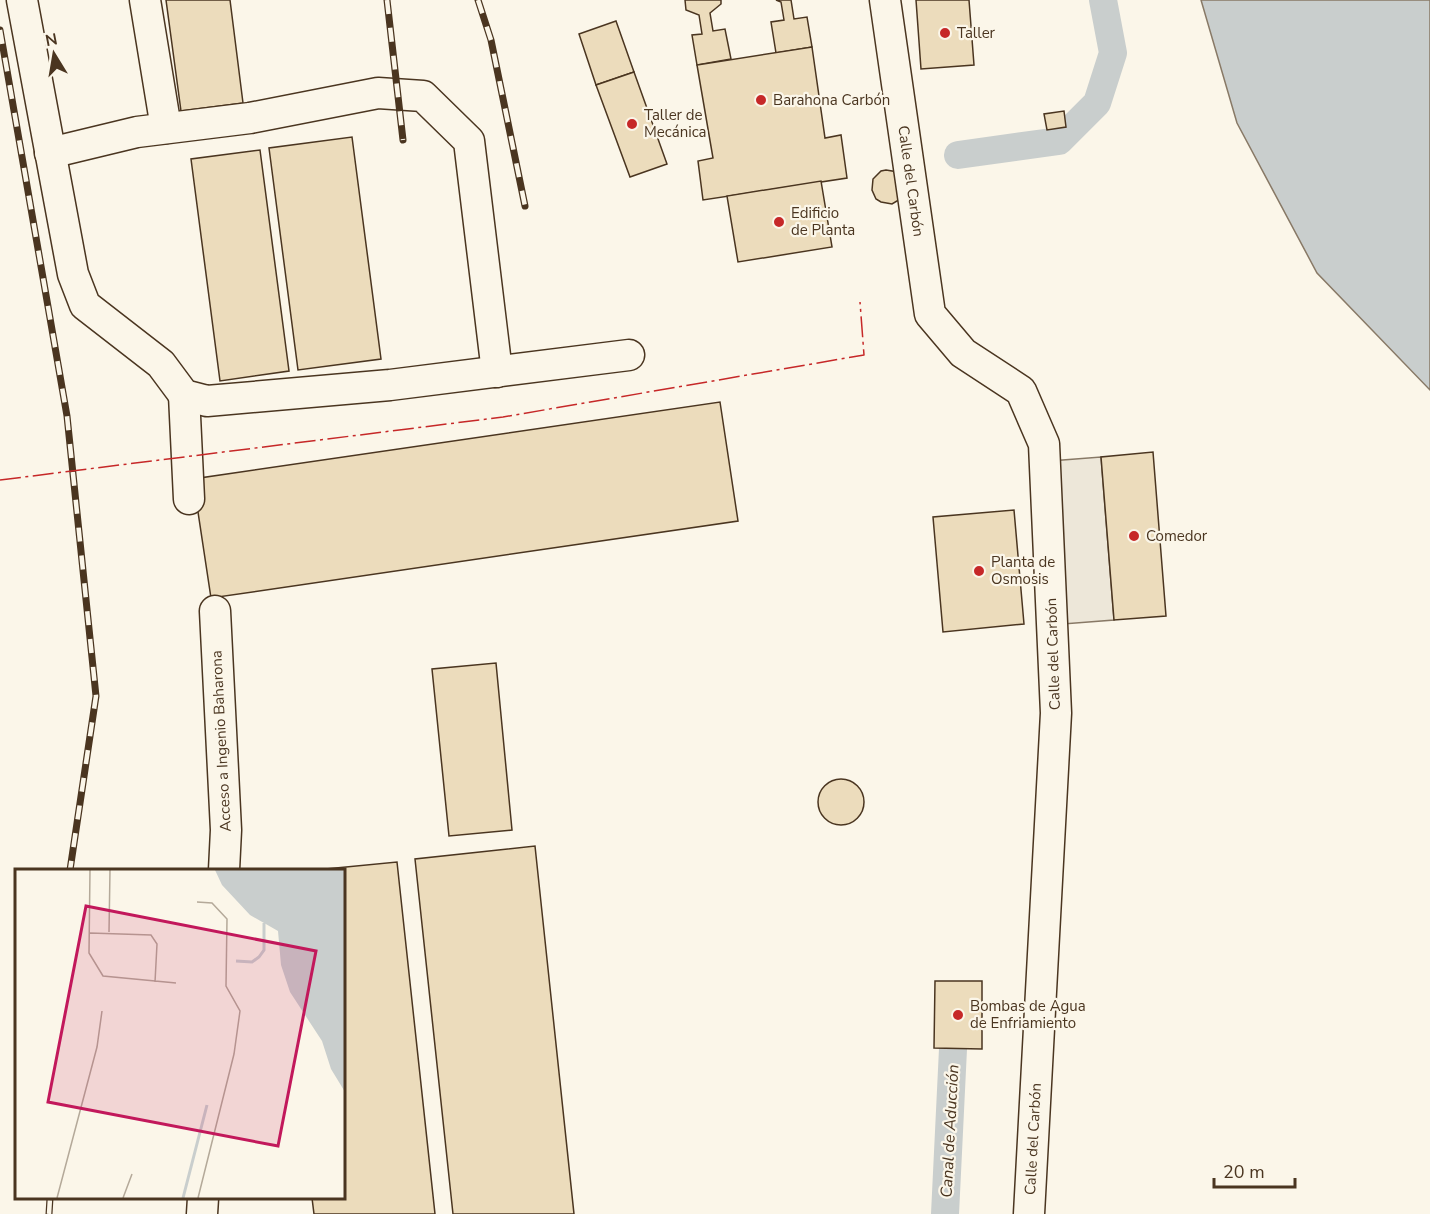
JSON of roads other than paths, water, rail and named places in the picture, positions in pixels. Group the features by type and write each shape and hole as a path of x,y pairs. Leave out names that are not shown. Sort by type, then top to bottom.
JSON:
{"lane":[{"path":"22,0 73,274 85,305 161,364 184,395 189,499"},
{"path":"145,0 166,128"},
{"name":"Calle del Carbón","path":"885,0 930,314 963,353 1021,391 1044,444 1056,713 1029,1214"},
{"path":"50,153 137,132 250,118 378,93 423,96 469,141 497,372"},
{"path":"184,395 207,401 390,385 629,355"},
{"name":"Acceso a Ingenio Baharona","path":"215,611 226,830 224,869"},
{"path":"202,1214 203,1199"}],"waterway":[{"path":"958,155 1059,141 1097,103 1113,53 1103,0"},
{"name":"Canal de Aducción","path":"945,1214 953,1049"}],"railway":[{"path":"387,0 403,140"},
{"path":"478,0 491,40 525,206"},
{"path":"0,30 67,416 96,696 70,869"},
{"path":"49,1214 50,1199"}],"place":[{"name":"Taller","path":"945,33"},
{"name":"Barahona Carbón","path":"761,100"},
{"name":"Taller de Mecánica","path":"632,124"},
{"name":"Edificio de Planta","path":"779,222"},
{"name":"Comedor","path":"1134,536"},
{"name":"Planta de Osmosis","path":"979,571"},
{"name":"Bombas de Agua de Enfriamiento","path":"958,1015"}]}
